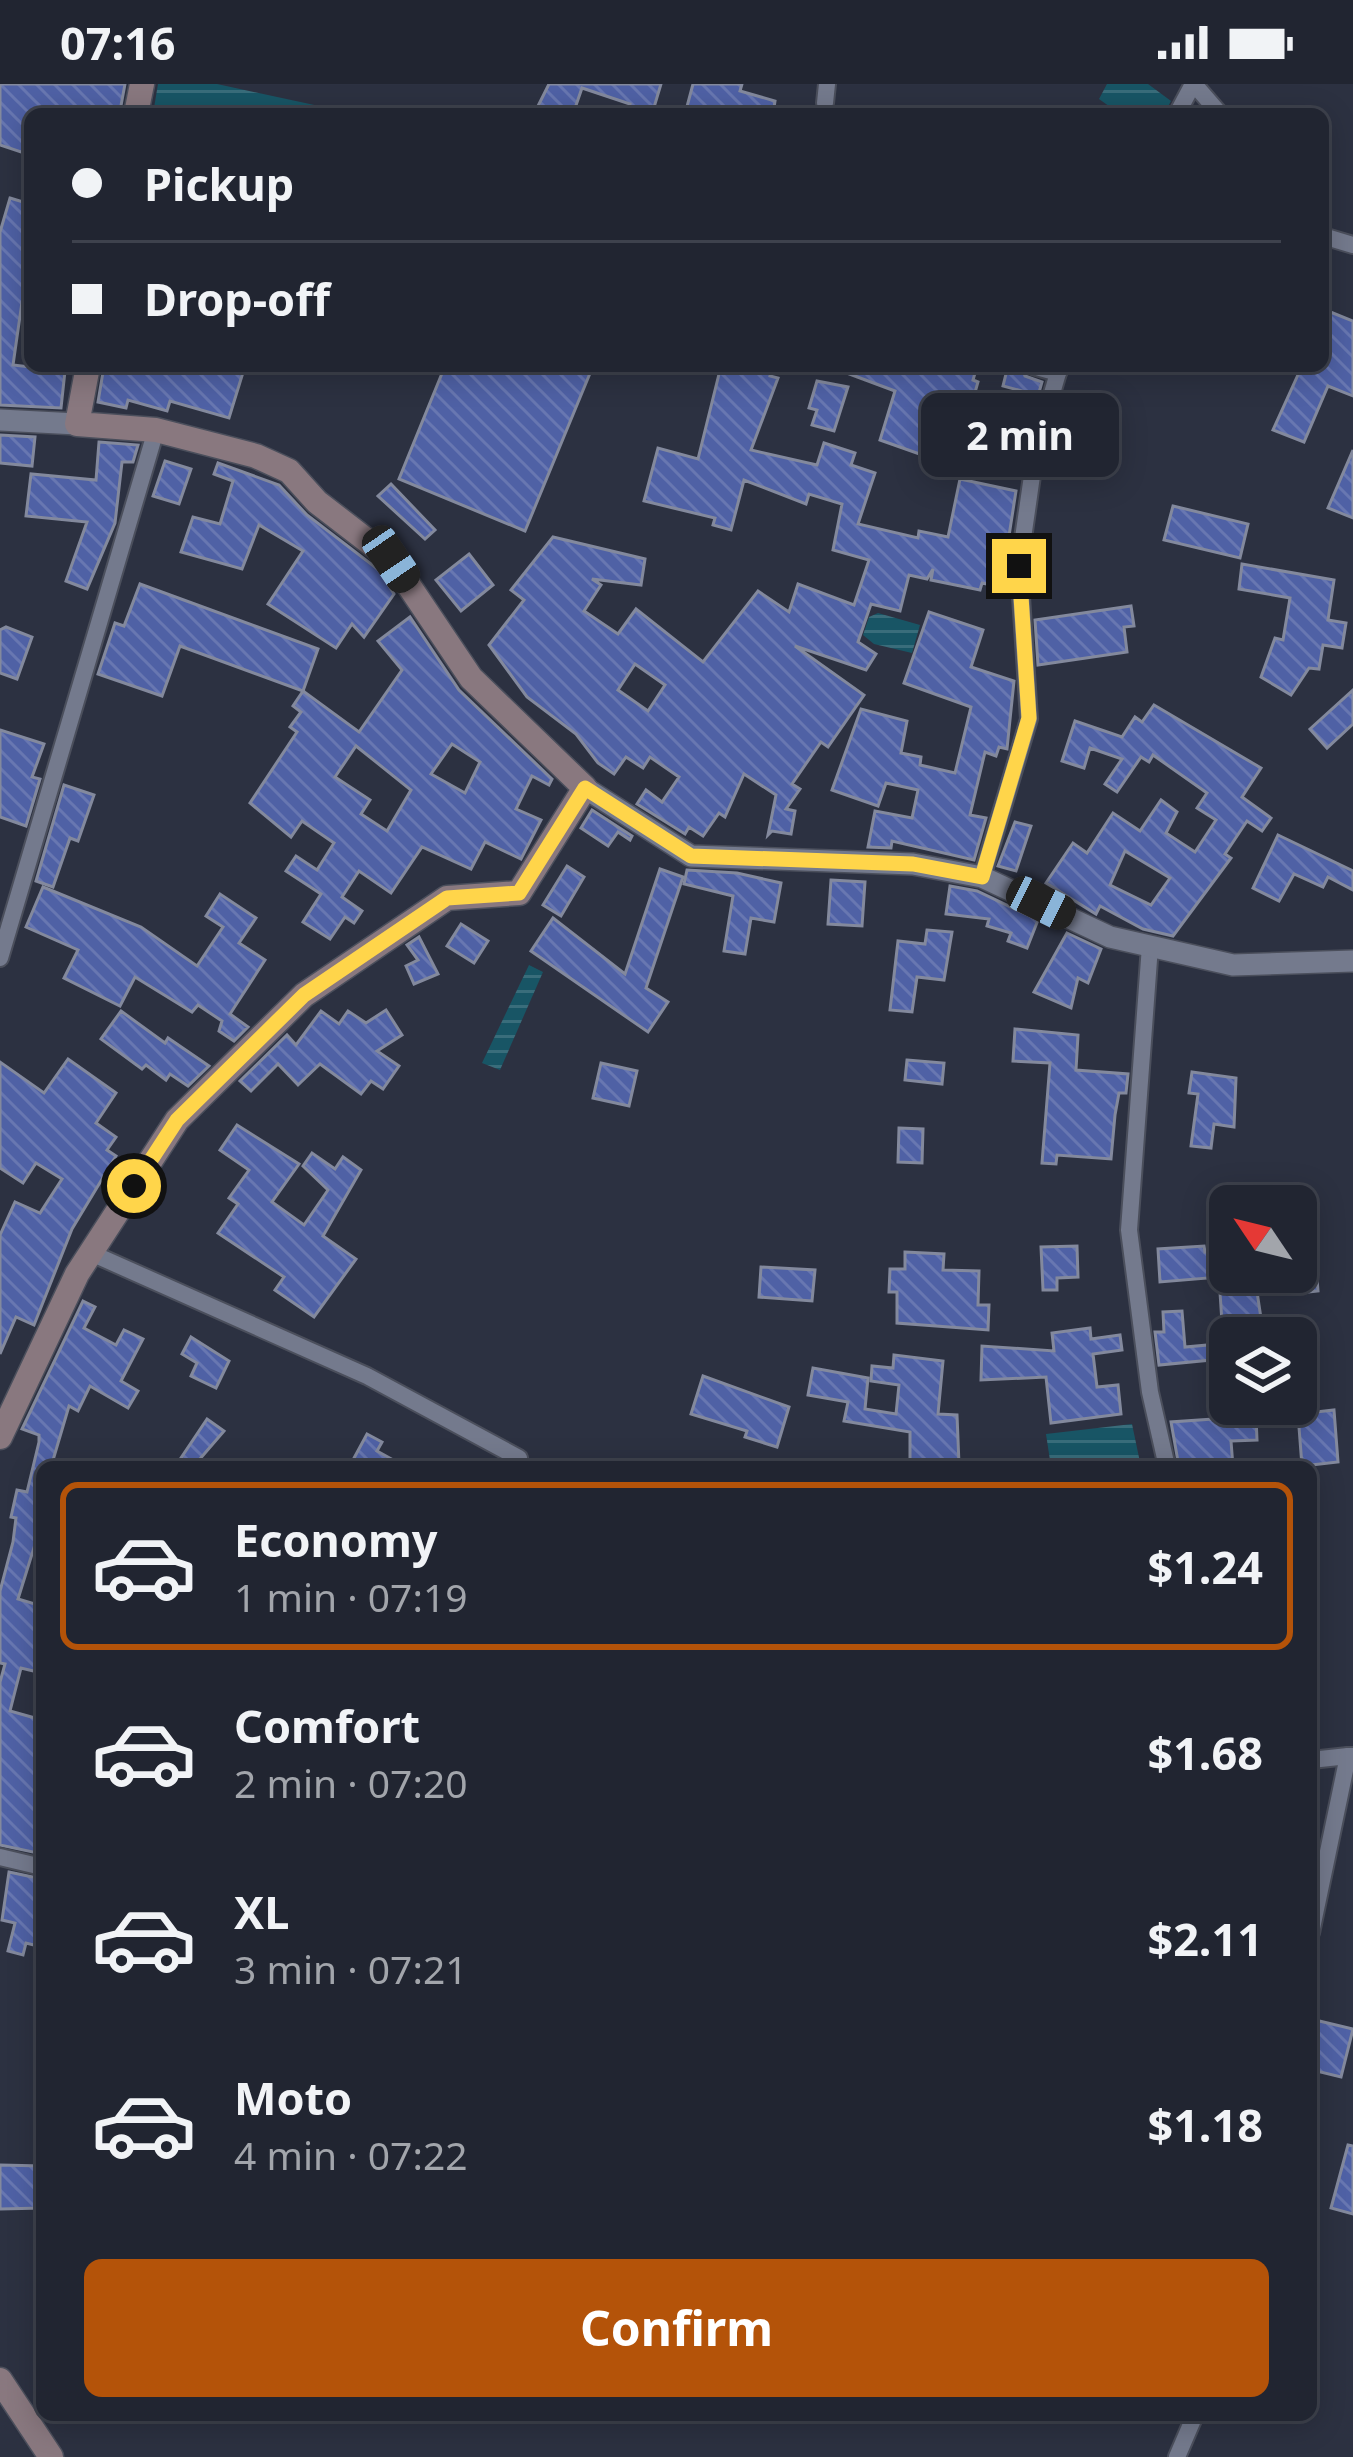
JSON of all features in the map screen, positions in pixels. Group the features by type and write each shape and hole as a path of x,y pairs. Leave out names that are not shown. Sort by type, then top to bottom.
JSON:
{"main road":[{"path":"0,1437 91,1253 177,1120 304,995 447,898 519,893 585,788 471,678 391,559 317,502 290,471 256,456 155,430 76,424 87,372"},
{"path":"0,2380 51,2457"}],"street":[{"path":"1194,84 1215,108"},
{"path":"982,877 1029,718 1019,566 1036,448 1058,372"},
{"path":"0,420 76,424"},
{"path":"0,958 155,430"},
{"path":"585,788 691,856 913,864 982,877 1110,937 1232,965 1353,961"},
{"path":"1150,946 1129,1230 1150,1392 1166,1461"},
{"path":"91,1253 367,1376 517,1461"},
{"path":"1317,1759 1351,1756 1317,1906"},
{"path":"0,1857 36,1866"},
{"path":"1177,2457 1192,2421"}],"water":[{"path":"158,84 217,84 319,106 318,108 154,108"},
{"path":"1107,84 1148,84 1171,101 1167,108 1112,108 1099,99"},
{"path":"878,613 920,625 912,653 874,644 863,635 869,617"},
{"path":"529,965 543,972 500,1070 482,1063"},
{"path":"1132,1424 1140,1461 1050,1461 1046,1434"}],"building":[{"path":"0,84 125,84 121,108 24,108 24,153 0,145"},
{"path":"549,84 661,84 654,108 629,108 630,104 582,88 575,108 537,108"},
{"path":"693,84 742,84 740,91 775,101 774,108 687,108"},
{"path":"10,198 24,202 24,302 13,365 24,366 24,372 65,372 61,408 0,405 0,232"},
{"path":"1329,311 1353,321 1353,396 1328,386 1304,442 1273,430 1299,372 1329,372"},
{"path":"103,372 243,372 229,418 170,401 167,411 128,400 126,408 98,402"},
{"path":"443,372 591,372 525,531 399,479"},
{"path":"720,372 771,372 770,376 778,378 751,450 817,465 824,443 855,453 851,465 875,473 858,524 918,538 919,531 948,537 960,479 1016,491 1001,587 982,583 980,590 931,580 933,569 927,579 909,575 900,611 871,604 858,642 876,654 866,670 795,646 864,695 828,747 821,742 792,784 800,789 786,809 795,811 791,834 772,831 768,835 776,795 744,774 725,817 719,813 703,836 689,827 685,834 637,804 646,790 662,802 679,777 650,757 643,768 626,757 614,774 598,763 576,734 527,697 489,645 524,600 511,590 553,537 645,559 641,585 592,579 601,585 584,611 618,634 636,609 703,662 758,591 789,612 798,584 854,605 869,560 833,550 842,504 809,494 806,504 744,480 731,530 713,525 715,518 644,501 658,448 698,459","holes":["635,664 665,685 648,711 618,690"]},
{"path":"844,372 975,372 973,380 978,382 970,410 941,401 928,457 880,440 895,391"},
{"path":"1006,372 1023,372 1042,382 1028,431 1013,427 1022,391 1003,386"},
{"path":"817,381 848,387 834,431 812,425 817,410 809,408"},
{"path":"0,435 35,437 32,466 0,463"},
{"path":"99,442 138,445 133,462 122,462 115,523 87,589 66,581 87,522 26,516 31,474 96,480"},
{"path":"1353,450 1353,518 1328,508"},
{"path":"165,461 191,469 179,504 153,496"},
{"path":"218,463 279,485 307,515 379,570 394,594 364,637 352,624 336,648 268,604 303,551 259,525 242,569 181,552 193,517 220,524 233,481 214,474"},
{"path":"391,484 435,530 425,539 378,496"},
{"path":"1173,506 1248,524 1240,558 1164,540"},
{"path":"469,554 493,585 461,611 436,580"},
{"path":"1242,564 1334,580 1328,620 1346,623 1342,648 1323,645 1319,669 1309,668 1291,695 1261,677 1275,638 1283,640 1290,598 1239,589"},
{"path":"140,584 318,649 303,691 180,646 162,696 98,674 115,623 124,626"},
{"path":"1131,606 1134,626 1124,627 1127,652 1038,665 1035,620"},
{"path":"929,612 983,630 971,667 1014,681 1007,749 999,747 996,756 985,752 970,815 986,818 974,860 892,841 891,848 868,847 875,811 912,818 918,790 886,783 878,806 832,790 861,709 907,721 901,753 921,757 920,765 955,773 971,707 904,683"},
{"path":"410,617 459,690 552,779 549,785 532,776 516,809 541,820 521,859 485,842 471,869 422,847 391,893 359,871 342,897 362,911 354,923 345,917 330,939 303,922 321,894 286,871 296,856 317,870 334,843 302,821 291,837 250,803 297,732 290,727 301,712 293,706 303,691 359,732 402,670 378,641","holes":["452,744 480,762 465,793 431,774","356,746 411,790 387,831 361,814 370,800 335,777"]},
{"path":"6,627 32,637 17,679 0,673 0,630"},
{"path":"1353,690 1353,724 1327,748 1310,729"},
{"path":"1154,705 1261,768 1242,797 1271,818 1262,831 1247,821 1225,854 1231,858 1173,936 1143,929 1100,906 1096,914 1046,883 1073,843 1087,853 1113,813 1140,831 1161,800 1177,812 1166,833 1195,852 1216,820 1197,808 1207,793 1153,755 1149,762 1141,757 1117,792 1105,784 1122,759 1090,748 1084,768 1062,761 1075,721 1122,737 1135,717 1142,722","holes":["1125,851 1170,878 1151,905 1110,885"]},
{"path":"0,730 44,744 32,777 40,779 26,826 0,817"},
{"path":"64,785 94,795 78,841 70,838 53,887 36,881"},
{"path":"592,810 632,836 630,840 618,832 608,846 581,828"},
{"path":"1015,822 1031,826 1016,871 998,866"},
{"path":"1278,835 1353,871 1353,890 1328,877 1323,887 1294,874 1279,901 1253,888"},
{"path":"567,866 584,877 561,916 543,905"},
{"path":"660,869 683,877 646,988 668,1002 648,1032 531,951 553,918 625,974"},
{"path":"687,870 737,873 781,883 774,922 751,918 745,954 724,951 733,896 684,884"},
{"path":"831,880 865,882 862,926 828,924"},
{"path":"950,886 977,891 1038,920 1027,948 1008,941 1011,933 987,926 989,919 946,914"},
{"path":"43,887 141,927 197,966 223,927 206,916 220,894 256,918 239,943 265,960 230,1014 248,1027 234,1041 219,1031 222,1021 198,1005 192,1012 135,977 120,1006 64,978 78,950 26,927"},
{"path":"461,924 488,941 474,963 447,946"},
{"path":"927,930 952,932 944,980 917,977 912,1012 890,1010 898,941 925,944"},
{"path":"1067,933 1101,949 1088,983 1078,978 1071,1008 1034,992"},
{"path":"419,937 438,974 414,984 406,966 418,960 407,945"},
{"path":"386,1010 402,1035 377,1051 399,1066 383,1089 371,1081 361,1094 320,1064 298,1085 278,1064 251,1091 240,1081 287,1035 296,1045 321,1011 339,1024 348,1011 366,1023"},
{"path":"121,1011 165,1043 168,1038 209,1066 188,1086 170,1074 166,1080 146,1065 142,1069 101,1039"},
{"path":"1015,1029 1078,1035 1076,1070 1128,1074 1126,1093 1119,1093 1111,1159 1057,1155 1056,1164 1042,1163 1050,1063 1013,1061"},
{"path":"68,1059 116,1093 96,1123 116,1137 107,1150 116,1156 72,1229 34,1325 16,1317 0,1354 0,1235 15,1202 40,1213 62,1179 36,1163 23,1183 0,1168 0,1062 44,1093"},
{"path":"907,1060 944,1063 942,1084 905,1080"},
{"path":"601,1063 637,1071 629,1106 593,1098"},
{"path":"1192,1072 1236,1078 1234,1127 1214,1124 1211,1148 1191,1146 1198,1094 1189,1093"},
{"path":"237,1125 299,1164 272,1202 304,1225 328,1190 303,1166 312,1153 335,1169 343,1157 361,1170 323,1236 356,1259 314,1317 275,1290 284,1277 218,1233 238,1204 229,1198 249,1170 220,1150"},
{"path":"899,1128 923,1129 922,1163 898,1162"},
{"path":"1077,1246 1078,1277 1057,1278 1057,1290 1043,1290 1041,1247"},
{"path":"1204,1246 1209,1252 1209,1278 1160,1282 1158,1249"},
{"path":"905,1252 944,1254 943,1270 979,1271 978,1305 989,1305 988,1330 897,1323 897,1292 889,1292 890,1269 905,1269"},
{"path":"761,1267 815,1270 812,1301 759,1297"},
{"path":"1220,1293 1257,1293 1261,1317 1222,1317"},
{"path":"83,1301 95,1307 84,1328 116,1345 124,1330 143,1339 121,1381 138,1391 128,1408 90,1386 78,1411 69,1406 53,1461 36,1461 36,1541 18,1599 36,1604 36,1672 21,1668 10,1711 36,1718 36,1853 0,1845 0,1682 5,1664 0,1663 0,1591 13,1542 16,1518 11,1517 17,1490 27,1492 39,1442 39,1435 22,1429"},
{"path":"1182,1311 1185,1347 1209,1345 1209,1360 1159,1365 1155,1332 1164,1332 1163,1312"},
{"path":"1090,1328 1091,1339 1120,1335 1122,1350 1093,1354 1097,1387 1118,1385 1121,1414 1051,1423 1046,1377 981,1380 982,1346 1054,1351 1052,1333"},
{"path":"191,1337 229,1361 216,1388 191,1376 197,1363 182,1354"},
{"path":"894,1355 943,1361 938,1414 957,1415 959,1461 910,1461 910,1432 844,1421 848,1402 808,1395 813,1368 868,1378 865,1409 896,1414 899,1385 871,1381 872,1366 893,1368"},
{"path":"703,1376 789,1407 777,1447 745,1437 747,1431 691,1414"},
{"path":"1334,1410 1338,1462 1302,1461 1299,1425 1317,1425 1317,1412"},
{"path":"207,1419 224,1431 198,1461 181,1458"},
{"path":"1209,1419 1209,1425 1256,1425 1257,1440 1231,1441 1233,1461 1178,1461 1171,1422"},
{"path":"367,1434 382,1442 377,1451 395,1461 355,1461"},
{"path":"9,1872 36,1878 36,1946 26,1943 23,1955 8,1951 15,1923 2,1920"},
{"path":"1317,2020 1353,2029 1341,2077 1317,2071"},
{"path":"1348,2145 1353,2146 1353,2214 1331,2208"},
{"path":"0,2165 36,2166 36,2208 0,2209"}],"route":[{"path":"134,1186 177,1120 304,995 447,898 519,893 585,788 691,856 913,864 982,877 1029,718 1019,566"}]}
